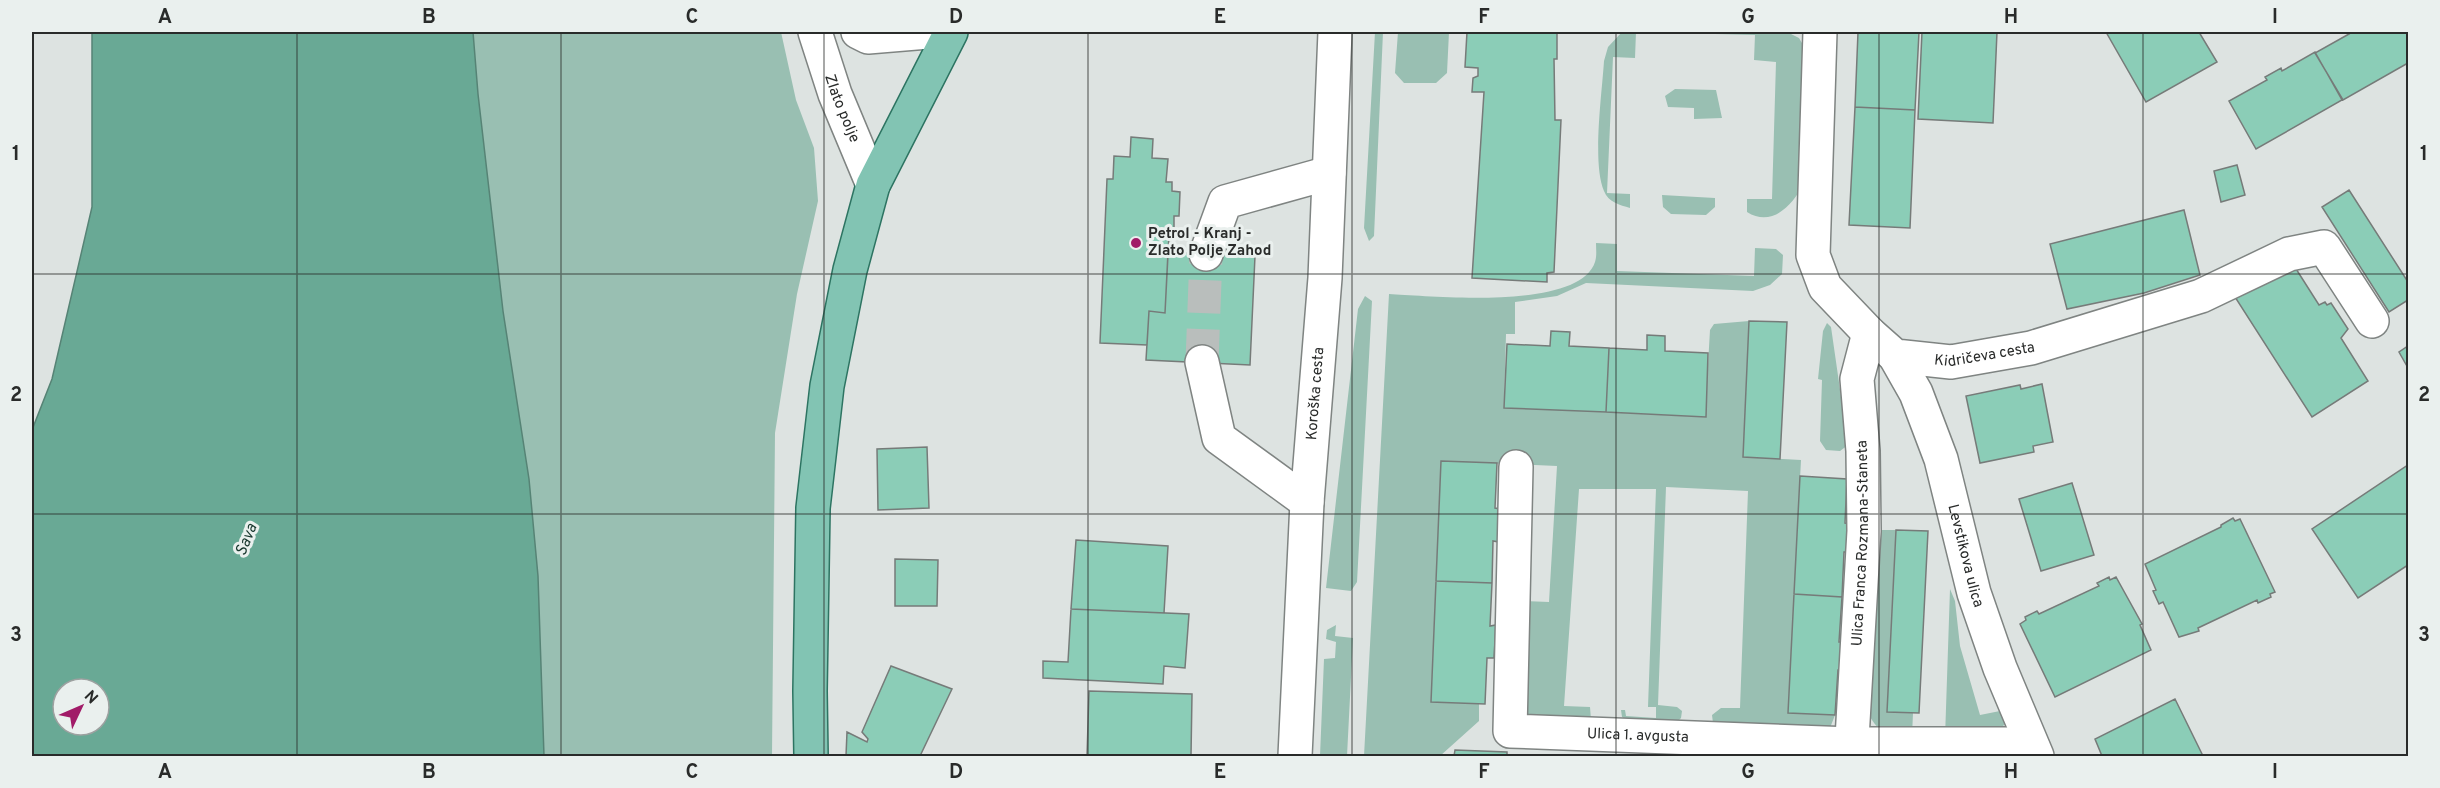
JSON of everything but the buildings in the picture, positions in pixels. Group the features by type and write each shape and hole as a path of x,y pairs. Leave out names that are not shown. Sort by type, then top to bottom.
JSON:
{"main road":[{"path":"811,756 813,508 827,386 850,270 873,185 951,32"}],"street":[{"name":"Zlato polje","path":"815,32 835,94 873,185"},
{"path":"858,32 868,37 928,32"},
{"name":"Koroška cesta","path":"1295,756 1307,502 1325,278 1335,32"},
{"path":"1820,32 1813,255 1825,287 1869,333 1895,356"},
{"path":"1206,254 1225,202 1329,173"},
{"name":"Kidričeva cesta","path":"1895,356 1951,362 2031,348 2200,296 2285,256 2324,247 2372,321"},
{"name":"Ulica Franca Rozmana-Staneta","path":"1851,750 1864,531 1863,451 1857,379 1869,333"},
{"name":"Levstikova ulica","path":"1895,356 1916,393 1941,459 1974,593 2000,668 2034,750"},
{"path":"1202,362 1219,438 1307,502"},
{"name":"Ulica 1. avgusta","path":"1516,466 1510,731 1851,750 2034,750"}],"shaded area":[{"path":"473,32 781,32 796,100 814,148 818,201 797,294 775,433 772,756 544,756 538,576 529,479 503,311"},
{"path":"1375,32 1383,32 1374,236 1369,241 1364,228"},
{"path":"1398,32 1449,32 1447,73 1436,83 1404,83 1395,73"},
{"path":"1622,32 1636,32 1635,58 1613,57 1607,193 1630,194 1630,208 1615,202 1606,195 1600,179 1598,146 1604,61 1608,47"},
{"path":"1636,32 1787,32 1799,38 1809,55 1804,183 1794,199 1781,212 1765,217 1747,212 1747,199 1772,199 1776,62 1754,60 1755,35"},
{"path":"1675,89 1716,90 1722,118 1694,119 1694,108 1668,107 1665,96"},
{"path":"1662,195 1715,198 1715,207 1706,215 1671,214 1663,207"},
{"path":"1596,243 1617,244 1617,271 1754,276 1755,248 1776,249 1783,255 1782,274 1770,285 1753,291 1586,283 1557,296 1515,302 1515,334 1506,334 1504,407 1705,417 1710,330 1714,324 1749,321 1743,457 1801,460 1788,712 1835,715 1830,728 1713,723 1712,715 1721,708 1740,708 1748,491 1666,487 1658,705 1677,707 1682,711 1681,718 1675,724 1631,723 1622,717 1621,710 1625,710 1626,716 1656,718 1656,707 1648,707 1656,489 1579,489 1564,706 1590,707 1591,720 1539,720 1526,714 1521,601 1549,602 1557,466 1441,461 1431,701 1479,704 1479,721 1440,756 1364,756 1389,294 1468,298 1502,297 1562,288 1583,278 1595,262"},
{"path":"1365,296 1372,301 1357,582 1351,591 1326,588 1358,309"},
{"path":"1827,323 1831,327 1848,445 1840,451 1826,450 1820,441 1822,380 1818,379 1823,331"},
{"path":"1878,530 1896,530 1887,711 1913,713 1912,736 1897,735 1881,730 1868,713"},
{"path":"1950,589 1955,601 1960,646 1980,715 2005,710 2005,724 1996,733 1945,738"},
{"path":"1336,625 1335,636 1353,638 1347,756 1320,756 1324,659 1335,658 1336,642 1326,639 1327,630"}],"water":[{"name":"Sava","path":"92,32 473,32 503,311 529,479 538,576 544,756 32,756 32,430 52,379 92,207"}],"tunnel":[{"path":"1202,362 1206,254"}],"place":[{"name":"Petrol - Kranj - Zlato Polje Zahod","path":"1136,243"}]}
